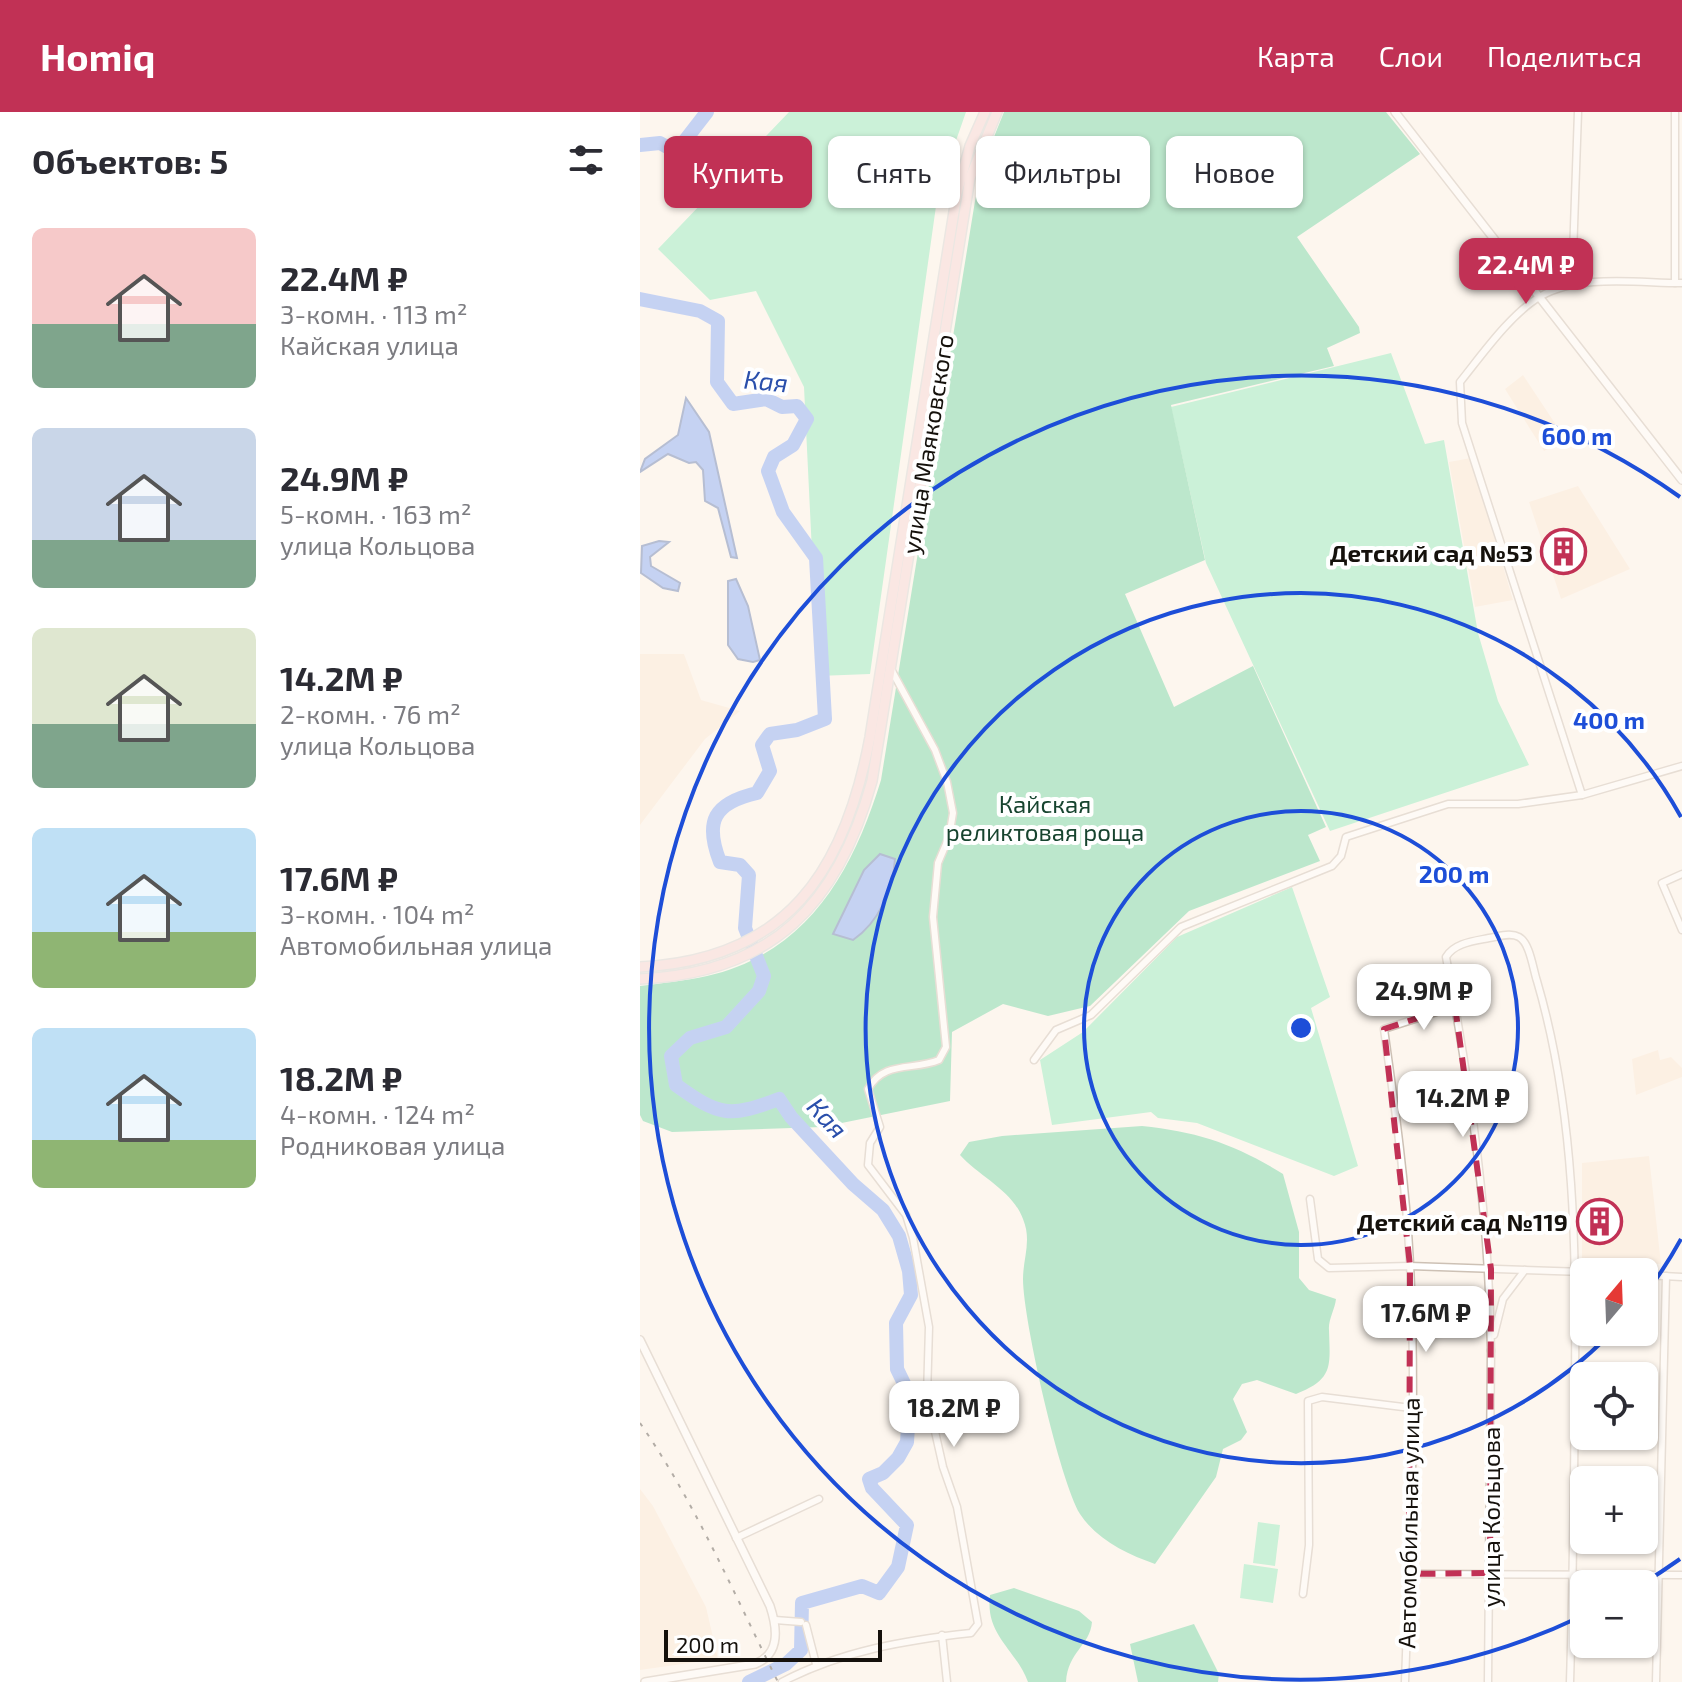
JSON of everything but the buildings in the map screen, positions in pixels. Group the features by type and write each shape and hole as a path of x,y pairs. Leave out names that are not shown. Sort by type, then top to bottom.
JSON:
{"main road":[{"name":"улица Маяковского","path":"640,967 681,965 728,949 768,929 808,893 846,830 862,781 880,680 949,235 964,163 985,112"},
{"name":"улица Маяковского","path":"640,979 695,974 735,960 774,939 815,903 840,866 858,829 872,781 970,178 997,112"}],"street":[{"path":"1395,112 1682,480"},
{"path":"1572,284 1578,112"},
{"path":"1582,795 1462,423 1460,382 1494,340 1539,297 1572,284 1678,283 1675,112"},
{"path":"782,1682 816,1664 942,1635 971,1633 978,1617 957,1507 943,1467 927,1396 929,1327 906,1215 868,1165 870,1143 880,1120 868,1089 875,1077 884,1071 939,1060 945,1053 946,1037 933,917 938,863 949,837 953,813 947,782 935,750 903,696 891,667"},
{"path":"1034,1060 1056,1030 1091,1015 1181,927 1332,866 1341,856 1346,837 1448,804 1518,804 1582,795 1682,766"},
{"path":"1682,874 1662,883 1682,930"},
{"name":"улица Кольцова","path":"1488,1682 1491,1269 1483,1174 1446,957 1450,950 1472,941 1508,935 1519,937 1525,944 1558,1076 1571,1167 1579,1258"},
{"name":"Автомобильная улица","path":"1405,1682 1411,1408 1410,1266 1402,1154 1384,1029 1455,1006"},
{"path":"1310,1199 1318,1259 1329,1268 1410,1266 1570,1272"},
{"name":"улица Кольцова","path":"1491,1351 1503,1299 1525,1270"},
{"path":"1658,1276 1682,1277"},
{"path":"1657,1570 1666,1276"},
{"path":"640,1340 775,1620 775,1646 768,1659 645,1682"},
{"path":"1573,1570 1578,1346"},
{"path":"1303,1594 1309,1545 1308,1401 1322,1397 1411,1408"},
{"path":"736,1538 819,1499"},
{"path":"1409,1574 1570,1573"},
{"path":"1658,1574 1682,1575"},
{"path":"775,1620 804,1624 816,1664"},
{"path":"942,1635 947,1682"},
{"path":"1570,1682 1571,1658"},
{"path":"1656,1658 1656,1682"}],"highlighted area":[{"path":"1455,1006 1491,1269 1490,1573 1409,1574 1410,1266 1384,1029"}],"shaded area":[{"path":"1523,375 1566,440 1544,451 1505,389"},
{"path":"1471,458 1513,600 1475,607 1449,462"},
{"path":"1578,486 1630,569 1561,599 1529,502"},
{"path":"640,654 684,654 701,700 740,711 705,739 640,825"},
{"path":"1658,1050 1660,1060 1671,1057 1682,1068 1682,1077 1636,1095 1632,1059"},
{"path":"1649,1156 1661,1264 1658,1264 1658,1258 1582,1258 1582,1163"},
{"path":"640,1489 653,1506 706,1607 718,1659 640,1670"}],"green space":[{"path":"789,112 966,112 958,136 828,136 828,208 936,208 870,674 818,676 804,387 756,291 710,300 658,249 697,208 812,208 812,136 766,136"},
{"name":"Кайская реликтовая роща","path":"1004,112 1386,112 1420,154 1297,237 1359,327 1360,333 1327,348 1334,366 1171,405 1205,560 1125,594 1174,707 1253,666 1326,827 1308,835 1320,861 1189,911 1090,1006 1048,1016 1003,1004 952,1032 950,1101 822,1127 672,1132 643,1121 640,1115 640,986 707,976 742,965 773,948 799,928 821,904 840,876 870,814 881,780 976,196 976,208 1150,208 1150,136 994,136"},
{"path":"1391,353 1425,444 1444,440 1478,633 1498,701 1529,765 1330,831 1206,563 1171,407"},
{"path":"1292,887 1330,997 1311,1008 1358,1166 1334,1176 1197,1123 1158,1118 1151,1112 1052,1125 1040,1060 1083,1032 1177,937"},
{"path":"1142,1126 1216,1141 1283,1174 1299,1232 1299,1278 1309,1290 1336,1299 1329,1326 1329,1362 1323,1377 1296,1394 1257,1380 1242,1384 1233,1399 1247,1432 1241,1440 1223,1449 1216,1477 1155,1564 1113,1545 1080,1514 1053,1436 1029,1328 1023,1279 1026,1227 1018,1209 1004,1192 960,1155 969,1142 1002,1136"},
{"path":"1258,1522 1280,1525 1275,1566 1253,1563"},
{"path":"1244,1564 1278,1569 1273,1603 1240,1598"},
{"path":"1014,1588 1079,1611 1092,1622 1071,1663 1066,1682 1028,1682 996,1631 990,1595"},
{"path":"1194,1624 1219,1674 1218,1682 1138,1682 1130,1644"}],"water":[{"path":"686,398 709,432 737,558 731,557 718,508 705,501 703,470 696,462 689,463 668,454 640,472 645,459 678,435"},
{"path":"659,541 669,542 650,557 651,566 680,583 678,591 663,588 641,573 642,546"},
{"path":"736,579 748,606 760,660 753,662 738,659 728,645 728,581"},
{"path":"880,854 895,859 888,894 877,915 853,940 833,934 864,870"}],"waterway":[{"name":"Кая","path":"640,145 660,143 676,152 707,112"},
{"name":"Кая","path":"640,299 700,311 718,321 717,382 733,404 766,399 782,407 797,406 807,419 793,445 774,457 768,471 783,512 816,558 825,719 797,730 770,734 762,745 770,771 757,793 731,802 716,816 713,835 720,862 740,865 749,875 745,928 764,976 759,991 726,1027 690,1038 671,1056 676,1085 703,1103 725,1111 748,1109 779,1099 791,1117 853,1184 883,1210 899,1236 909,1271 911,1295 896,1323 897,1369 910,1396 907,1442 898,1458 883,1473 869,1479 872,1488 907,1525 898,1567 879,1593 862,1586 802,1603 801,1650 786,1664 749,1682"}],"railway":[{"path":"640,1423 697,1517 778,1682"}],"place":[{"name":"Детский сад №53","path":"1564,552"},
{"name":"Детский сад №119","path":"1599,1221"}]}
